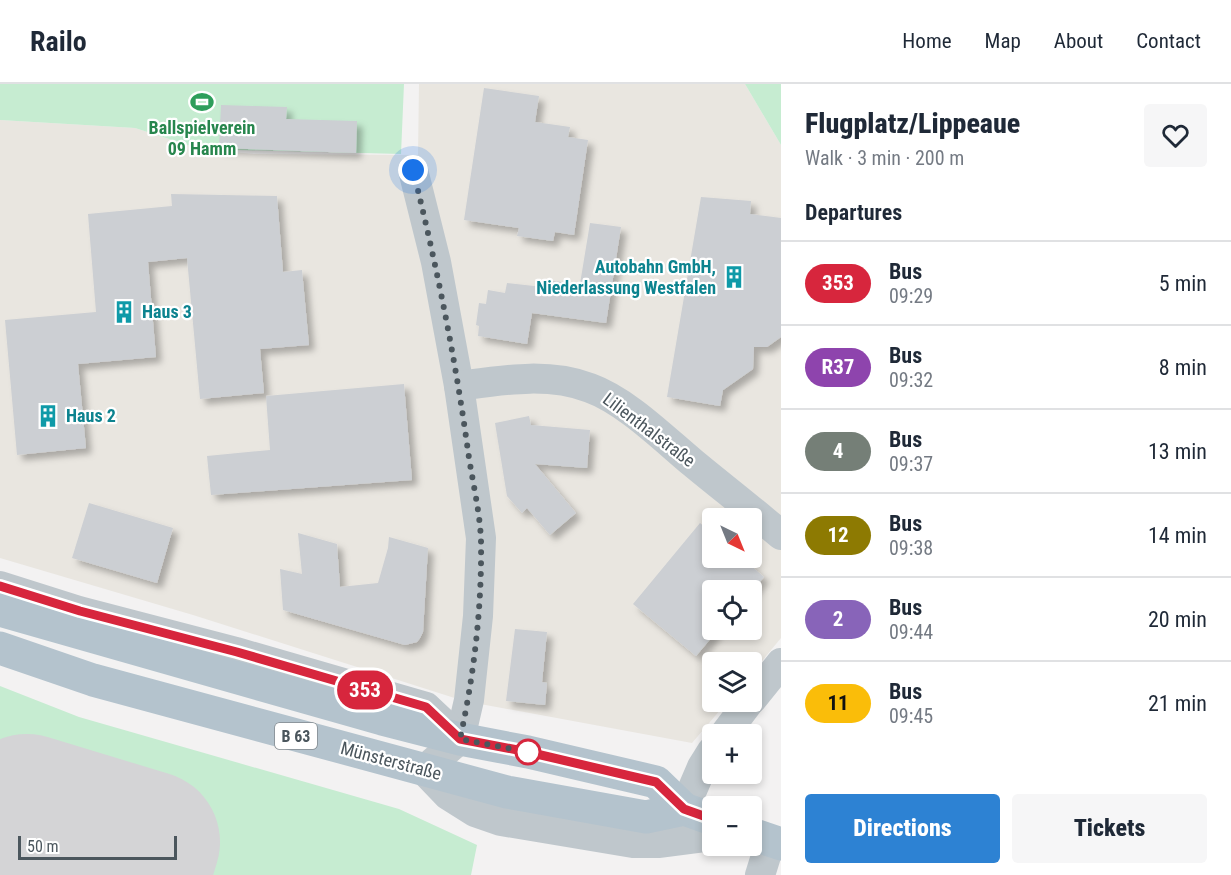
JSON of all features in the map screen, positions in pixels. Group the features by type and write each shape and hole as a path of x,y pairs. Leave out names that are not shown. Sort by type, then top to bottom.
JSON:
{"main road":[{"name":"B 63","path":"0,610 195,654 460,739 528,752 656,782 698,814"},
{"name":"Münsterstraße","path":"0,648 93,680 507,792 646,817 698,814"}],"street":[{"path":"413,170 436,262 459,386 481,548 481,578 469,699 460,739 424,770 448,795 475,812 501,821 633,843 658,843 702,837"},
{"name":"Lilienthalstraße","path":"459,386 510,379 541,378 590,388 610,398 646,423 781,535"},
{"path":"0,586 80,611 195,654"},
{"path":"762,686 781,663"},
{"path":"698,814 702,766"},
{"path":"760,875 768,839"}],"shaded area":[{"path":"419,84 745,84 781,145 781,638 762,661 762,652 702,652 702,712 718,712 708,724 702,724 702,731 692,743 464,701 193,615 0,558 0,120 135,128 200,149 254,154 418,155"}],"green space":[{"name":"Ballspielverein 09 Hamm","path":"0,84 404,84 401,154 200,149 135,128 0,120"},
{"path":"745,84 781,84 781,145"},
{"path":"0,686 79,717 399,809 477,845 471,875 0,875"}],"building":[{"path":"484,88 539,96 535,122 570,127 568,137 588,140 574,235 555,232 553,241 517,236 519,228 464,220"},
{"path":"221,105 287,107 286,119 357,121 356,153 219,148"},
{"path":"171,194 277,196 283,272 302,270 309,345 260,349 264,393 200,399 187,258 148,262 156,357 78,364 86,448 17,455 5,320 96,312 88,214 172,206"},
{"name":"Autobahn GmbH, Niederlassung Westfalen","path":"701,197 751,201 750,214 781,218 781,337 767,347 754,347 753,369 723,390 720,406 667,397"},
{"path":"590,223 621,227 606,323 532,313 527,344 478,336 479,326 476,325 479,303 486,304 488,290 505,293 507,283 552,288 553,281 580,284"},
{"path":"404,384 412,480 211,495 207,456 270,450 266,396"},
{"path":"529,416 531,425 590,430 587,468 535,464 576,513 550,535 527,508 522,513 507,496 495,423"},
{"path":"89,503 173,528 157,583 72,558"},
{"path":"700,523 702,525 702,568 754,568 764,577 761,580 702,580 702,640 710,640 696,656 633,604"},
{"path":"298,533 337,544 340,587 378,583 389,537 428,548 423,632 417,642 405,645 283,610 280,569 302,574"},
{"path":"515,629 547,632 542,682 547,683 545,705 506,701"}],"runway":[{"path":"6,875 27,805 149,842 139,875"}],"bus line":[{"name":"353","path":"0,586 80,611 237,652 426,707 460,739 528,752 656,782 684,809 702,815"}],"place":[{"name":"Ballspielverein 09 Hamm","path":"202,102"},
{"name":"Autobahn GmbH, Niederlassung Westfalen","path":"734,277"},
{"name":"Haus 3","path":"124,312"},
{"name":"Haus 2","path":"48,416"}],"route":[{"path":"413,170 436,262 459,386 481,538 478,616 469,699 460,739 528,752"}]}
